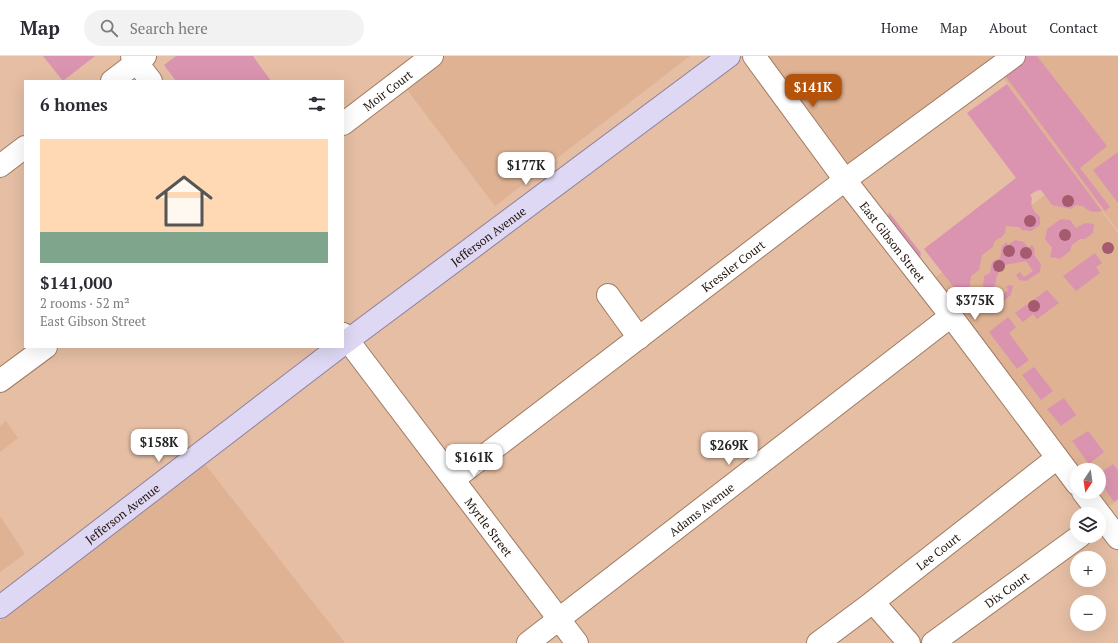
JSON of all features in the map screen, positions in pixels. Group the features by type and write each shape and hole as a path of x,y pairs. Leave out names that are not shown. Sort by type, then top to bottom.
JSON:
{"main road":[{"name":"Jefferson Avenue","path":"344,340 729,56"},
{"name":"Jefferson Avenue","path":"0,607 334,348"}],"street":[{"name":"Moir Court","path":"344,123 432,56"},
{"name":"East Gibson Street","path":"754,56 846,180 951,316 1070,475"},
{"name":"Kressler Court","path":"454,479 846,180 1014,56"},
{"path":"113,80 138,58 150,80"},
{"path":"0,166 24,148"},
{"path":"608,295 639,338"},
{"name":"Adams Avenue","path":"528,643 951,316"},
{"name":"Myrtle Street","path":"344,342 454,479 576,643"},
{"path":"0,381 45,348"},
{"name":"Lee Court","path":"818,643 873,602 1057,458"},
{"path":"1090,499 1107,517 1118,538"},
{"name":"Dix Court","path":"933,643 1070,543"},
{"path":"873,602 909,643"}],"shaded area":[{"path":"43,56 95,56 64,80 62,80"},
{"path":"176,56 253,56 270,80 175,80 164,65"},
{"path":"445,56 690,56 495,206 405,87"},
{"path":"764,56 995,56 846,167"},
{"path":"1027,56 1118,56 1118,230 1087,191 1002,76"},
{"path":"1027,56 1037,56 1107,146 1080,168 1110,207 1105,211 1004,74"},
{"path":"1007,84 1102,211 1091,212 1083,206 1076,205 1071,209 1052,205 1041,190 1036,191 1030,195 1032,198 1031,204 1033,209 1040,217 1040,225 1031,231 1022,230 1019,227 1006,226 1005,233 1001,238 994,243 993,247 982,255 979,270 971,276 970,286 959,294 924,249 1016,178 967,113"},
{"path":"1118,152 1118,203 1093,170"},
{"path":"1073,174 1118,233 1118,500 1107,508 1100,499 1106,499 1106,463 1072,463 933,279"},
{"path":"889,212 921,253 920,258 944,289 889,220"},
{"path":"1061,219 1070,220 1076,228 1085,223 1094,224 1093,233 1085,239 1080,239 1072,245 1070,251 1060,259 1050,257 1052,248 1045,239 1047,229"},
{"path":"1015,240 1024,242 1028,248 1032,245 1035,250 1034,255 1041,264 1040,272 1026,281 1019,280 1016,275 1020,272 1024,277 1033,271 1026,261 1005,265 997,270 999,274 997,275 995,285 992,288 999,297 1008,290 1006,287 1009,285 1013,286 1011,295 1003,301 994,300 983,286 984,276 990,273 992,262 1000,258 1002,246 1007,242 1008,245"},
{"path":"1095,253 1102,263 1096,267 1100,273 1076,291 1063,276"},
{"path":"1047,290 1059,303 1037,319 1033,314 1023,322 1015,313"},
{"path":"1008,317 1016,327 1009,333 1029,360 1017,369 989,332"},
{"path":"1034,367 1053,391 1041,400 1022,375"},
{"path":"1064,398 1076,415 1061,426 1047,409"},
{"path":"6,421 18,438 0,452 0,426"},
{"path":"1088,431 1104,452 1088,463 1072,441"},
{"path":"205,464 345,643 0,643 0,621"},
{"path":"1113,464 1118,470 1118,499 1114,502 1106,491 1106,469"},
{"path":"0,516 25,554 0,572"}]}
